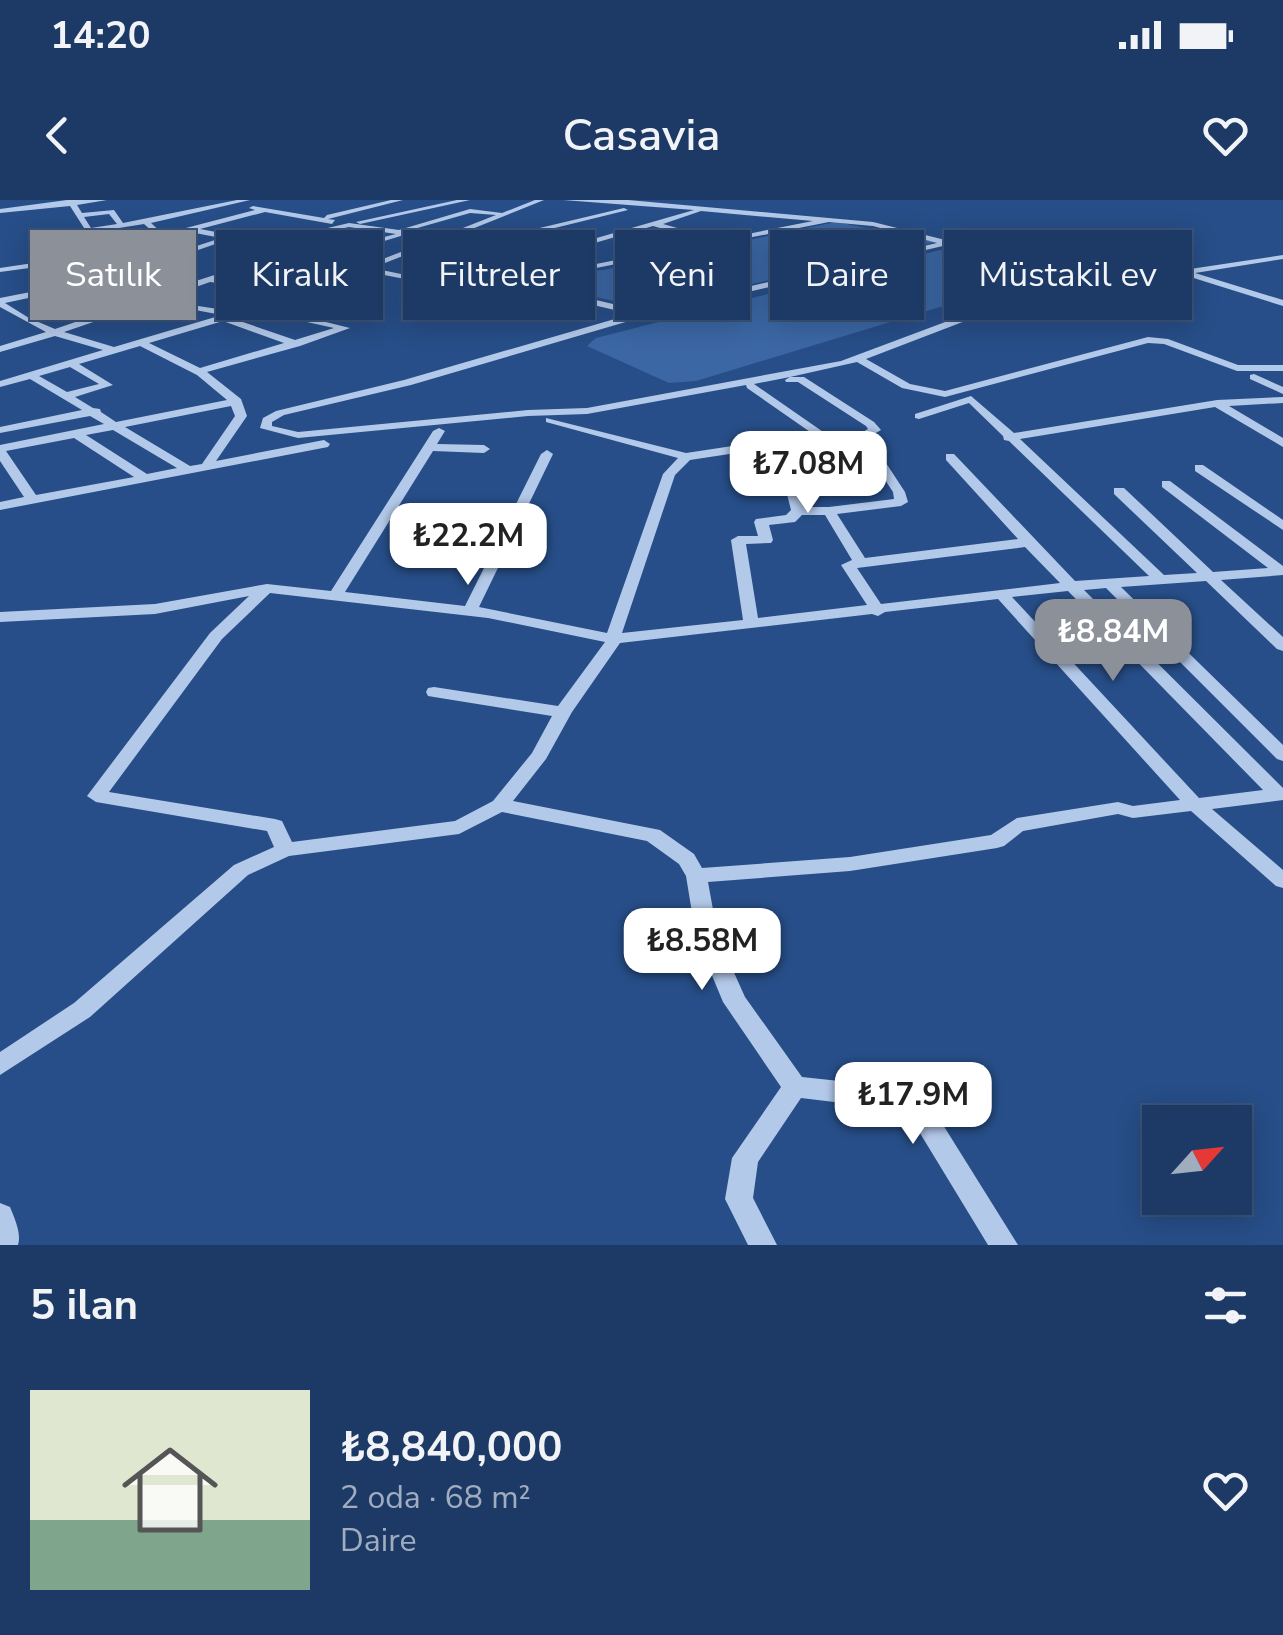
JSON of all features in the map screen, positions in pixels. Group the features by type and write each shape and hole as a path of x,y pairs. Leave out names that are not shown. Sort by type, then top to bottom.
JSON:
{"street":[{"path":"0,211 104,200"},
{"path":"71,201 90,230 122,226 211,200 230,204"},
{"path":"146,219 230,204 283,200"},
{"path":"318,219 400,200"},
{"path":"323,230 467,200"},
{"path":"460,230 541,200"},
{"path":"566,200 834,218 944,241"},
{"path":"570,215 605,202 798,218"},
{"path":"231,230 289,214 353,203"},
{"path":"249,204 332,222"},
{"path":"547,230 640,206"},
{"path":"0,222 35,218 25,208"},
{"path":"192,230 264,210"},
{"path":"383,239 470,211 504,214"},
{"path":"672,230 657,226 698,211"},
{"path":"79,216 111,212 122,226"},
{"path":"378,229 420,218"},
{"path":"750,235 834,218"},
{"path":"146,219 155,230"},
{"path":"595,239 652,222 663,223"},
{"path":"349,224 402,233"},
{"path":"196,231 216,234"},
{"path":"750,289 944,244"},
{"path":"1192,271 1283,257"},
{"path":"615,261 501,279 615,307"},
{"path":"0,270 30,265"},
{"path":"196,283 216,276"},
{"path":"1192,276 1283,303"},
{"path":"196,279 216,281"},
{"path":"4,286 22,297"},
{"path":"0,302 30,295"},
{"path":"0,302 18,318 55,334 114,350"},
{"path":"0,348 97,320"},
{"path":"0,384 216,320"},
{"path":"229,320 297,344"},
{"path":"197,372 345,328 312,320"},
{"path":"622,320 407,383 280,413 264,424 275,433 298,436 528,413 587,411 806,373 959,320"},
{"path":"856,358 913,390 939,395 1148,340 1164,341 1195,356 1237,368 1283,371"},
{"path":"140,342 197,372 237,400 241,416 207,465"},
{"path":"918,416 1153,346 1226,378 1283,371"},
{"path":"70,395 108,385 71,363"},
{"path":"31,375 70,395 186,469"},
{"path":"1254,377 1283,391"},
{"path":"0,506 321,444 550,420 800,379 874,430 862,436 899,492 901,502 798,511 790,519 762,522 766,540 738,540 751,624"},
{"path":"550,420 686,456 823,436 751,386"},
{"path":"32,499 1,456 81,438 117,425 237,400"},
{"path":"970,400 1161,580"},
{"path":"1008,438 1218,403 1283,400"},
{"path":"1218,403 1283,442"},
{"path":"0,430 96,411"},
{"path":"336,594 438,431"},
{"path":"81,438 143,477"},
{"path":"780,443 798,511"},
{"path":"430,447 484,449"},
{"path":"470,611 547,454"},
{"path":"0,1065 82,1010 240,870 284,850 459,828 500,805 540,754 563,712 615,639 614,629 669,474 686,456"},
{"path":"950,457 1028,542 1281,795"},
{"path":"1199,468 1283,526"},
{"path":"1166,484 1282,571"},
{"path":"1119,492 1283,646"},
{"path":"830,511 861,564"},
{"path":"878,611 848,565 1028,542"},
{"path":"0,618 154,609 267,588 470,611 615,639 1072,586 1282,571"},
{"path":"1109,584 1283,754"},
{"path":"267,588 216,636 96,796 275,826 284,850"},
{"path":"1002,594 1193,803 1283,881"},
{"path":"434,692 563,712"},
{"path":"696,876 850,864 997,842 1017,825 1118,808 1133,812 1281,795"},
{"path":"500,805 652,835 687,859 696,876 707,938 735,1002 795,1087 886,1097 921,1112 1004,1245"},
{"path":"763,1245 740,1198 745,1158 795,1087"},
{"path":"0,1216 6,1240 1,1245"}],"shaded area":[{"path":"836,222 876,230 797,230"},
{"path":"770,236 770,280 750,284 750,240"},
{"path":"944,249 944,306 924,312 924,254"},
{"path":"615,268 615,301 595,297 595,271"},
{"path":"770,294 770,320 897,320 696,381 669,383 587,346 596,338 666,320 750,320 750,299"}]}
